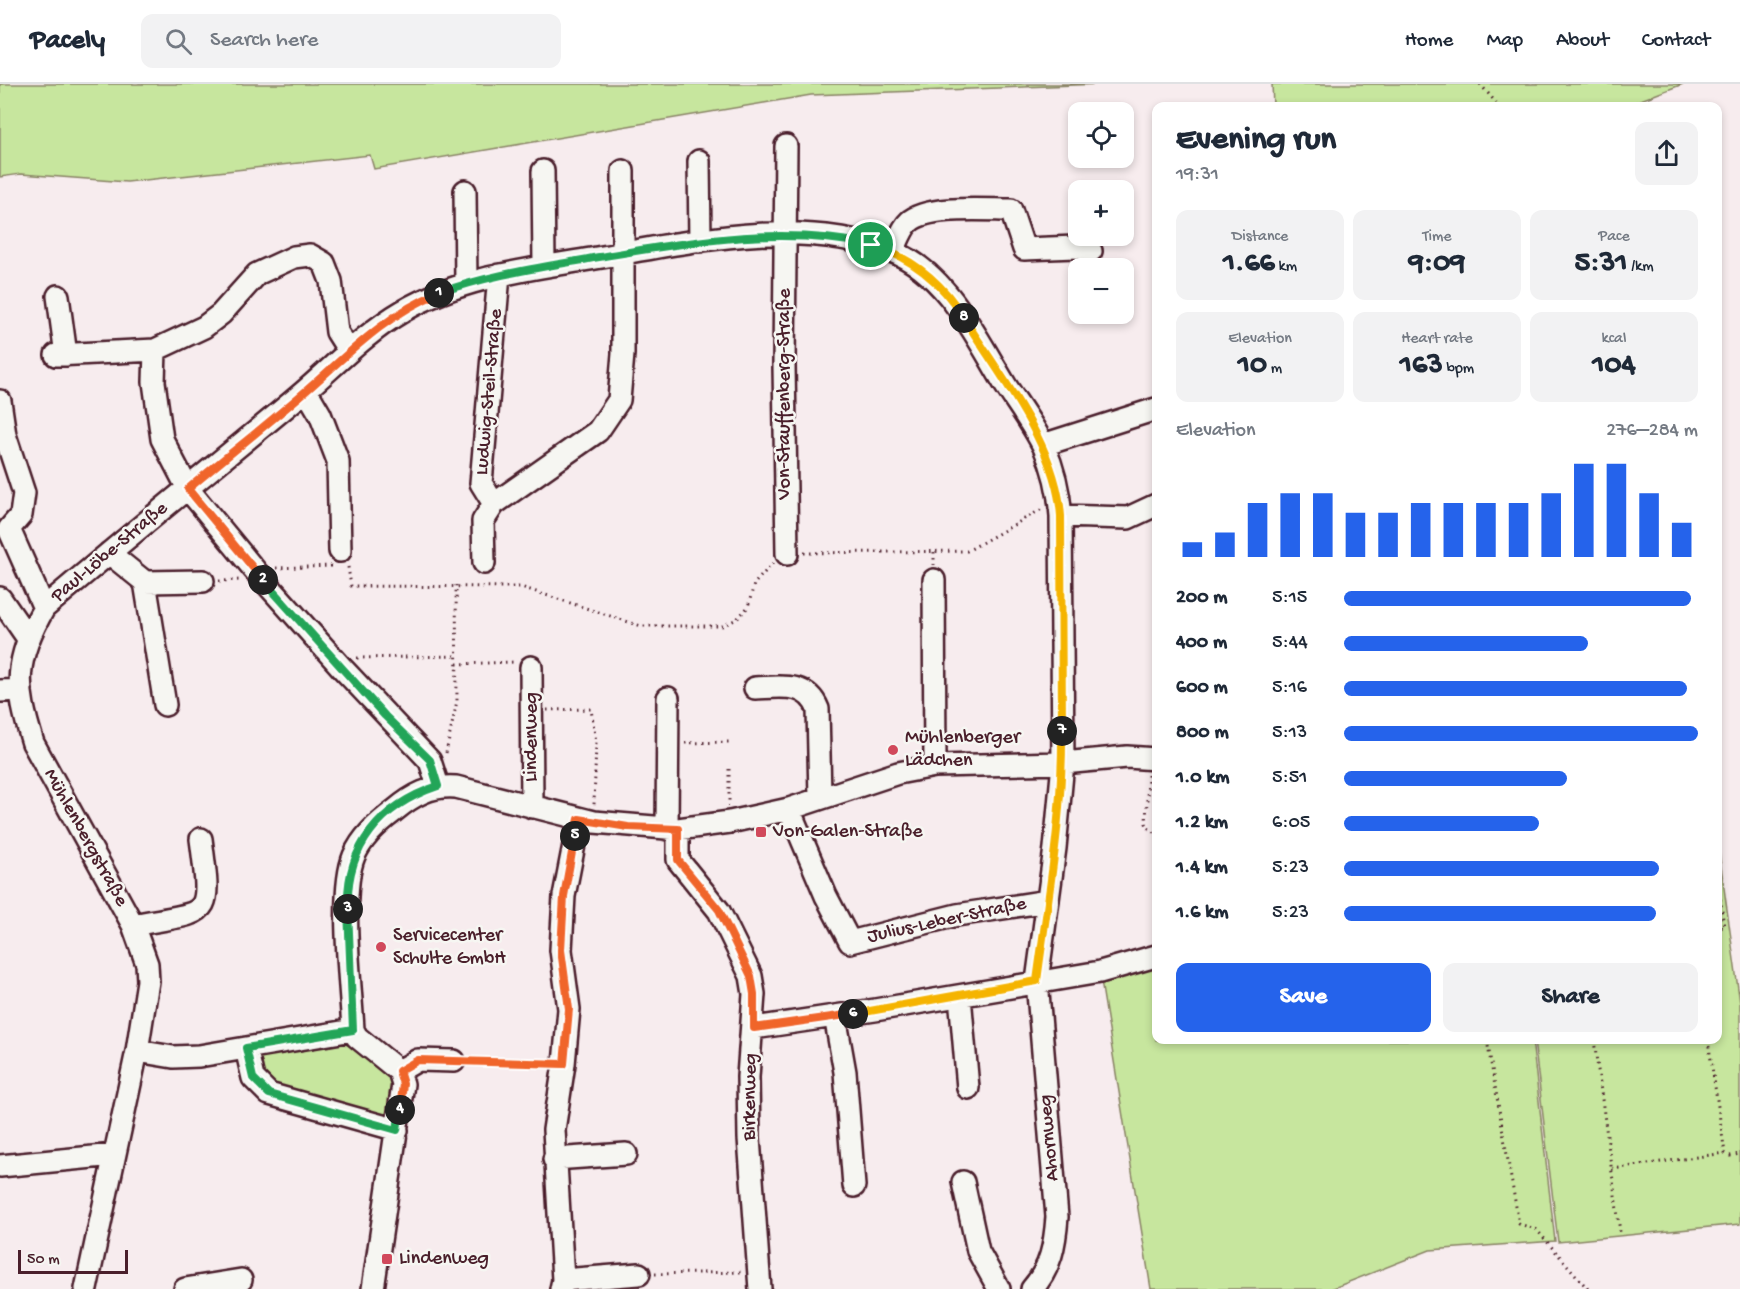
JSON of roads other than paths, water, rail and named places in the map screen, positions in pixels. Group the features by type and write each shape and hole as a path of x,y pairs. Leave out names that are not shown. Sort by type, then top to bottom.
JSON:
{"street":[{"name":"Von-Stauffenberg-Straße","path":"786,146 784,234 787,554"},
{"path":"699,160 700,241"},
{"path":"543,171 544,267"},
{"name":"Ludwig-Steil-Straße","path":"484,563 483,521 494,504 598,431 619,400 623,354 623,171"},
{"path":"465,190 466,283"},
{"path":"893,251 908,223 921,215 938,212 1011,210 1024,249 1076,247 1092,251"},
{"name":"Paul-Löbe-Straße","path":"44,608 306,390 349,351 402,312 466,283 544,267 700,241 784,234 837,238 893,251 912,262 938,283 961,313 1043,445 1057,485 1061,510 1063,763 1037,981"},
{"path":"58,297 61,355 155,350 204,327 220,314 257,274 294,257 310,255 324,263 331,281 337,332 349,351"},
{"name":"Ludwig-Steil-Straße","path":"494,504 481,483 500,275"},
{"path":"155,350 154,382 162,439 188,489 266,571 385,716 430,760 438,786 417,795 380,822 355,855 347,890 353,1030 357,1037 399,1071 403,1084 373,1289"},
{"path":"306,390 320,414 338,461 340,551"},
{"path":"0,401 5,435 24,493 21,515 9,530 44,608"},
{"path":"1043,445 1152,411"},
{"path":"1061,510 1120,519 1152,507"},
{"path":"109,553 145,582 203,581"},
{"path":"934,579 935,766"},
{"path":"145,582 165,705"},
{"path":"0,598 27,637"},
{"name":"Mühlenbergstraße","path":"44,608 27,637 10,691 24,717 33,743 133,925 141,943 148,981 137,1051 86,1289"},
{"name":"Lindenweg","path":"531,667 532,807"},
{"path":"754,688 798,687 814,697 818,709 820,797"},
{"name":"Birkenweg","path":"668,698 673,829 678,860 719,910 751,976 754,994 754,1028 748,1077 759,1281"},
{"path":"639,1274 562,1284 554,1130 564,1064 569,1009 561,950 564,896 586,820 673,829 730,822 789,809 820,797 898,774 935,766 1063,763 1127,757 1152,759"},
{"name":"Lindenweg","path":"438,786 472,790 586,820"},
{"name":"Julius-Leber-Straße","path":"789,809 826,896 850,942 957,915 1048,901"},
{"path":"133,925 196,913 204,906 208,894 201,839"},
{"path":"754,1028 1100,972 1152,957"},
{"name":"Ahornweg","path":"1032,1289 1049,1263 1055,1245 1057,1217 1037,981"},
{"path":"960,996 968,1088"},
{"path":"836,1016 845,1072 854,1186"},
{"path":"137,1051 173,1057 246,1048 353,1030"},
{"path":"246,1048 253,1078 269,1094 397,1130"},
{"path":"399,1071 418,1060 454,1061"},
{"path":"554,1160 626,1154"},
{"path":"0,1166 114,1155"},
{"path":"963,1182 978,1251 999,1289"},
{"path":"185,1289 241,1280"}],"place":[{"name":"Mühlenberger Lädchen","path":"893,750"},
{"name":"Von-Galen-Straße","path":"761,832"},
{"name":"Servicecenter Schulte GmbH","path":"381,947"},
{"name":"Lindenweg","path":"387,1259"}]}
